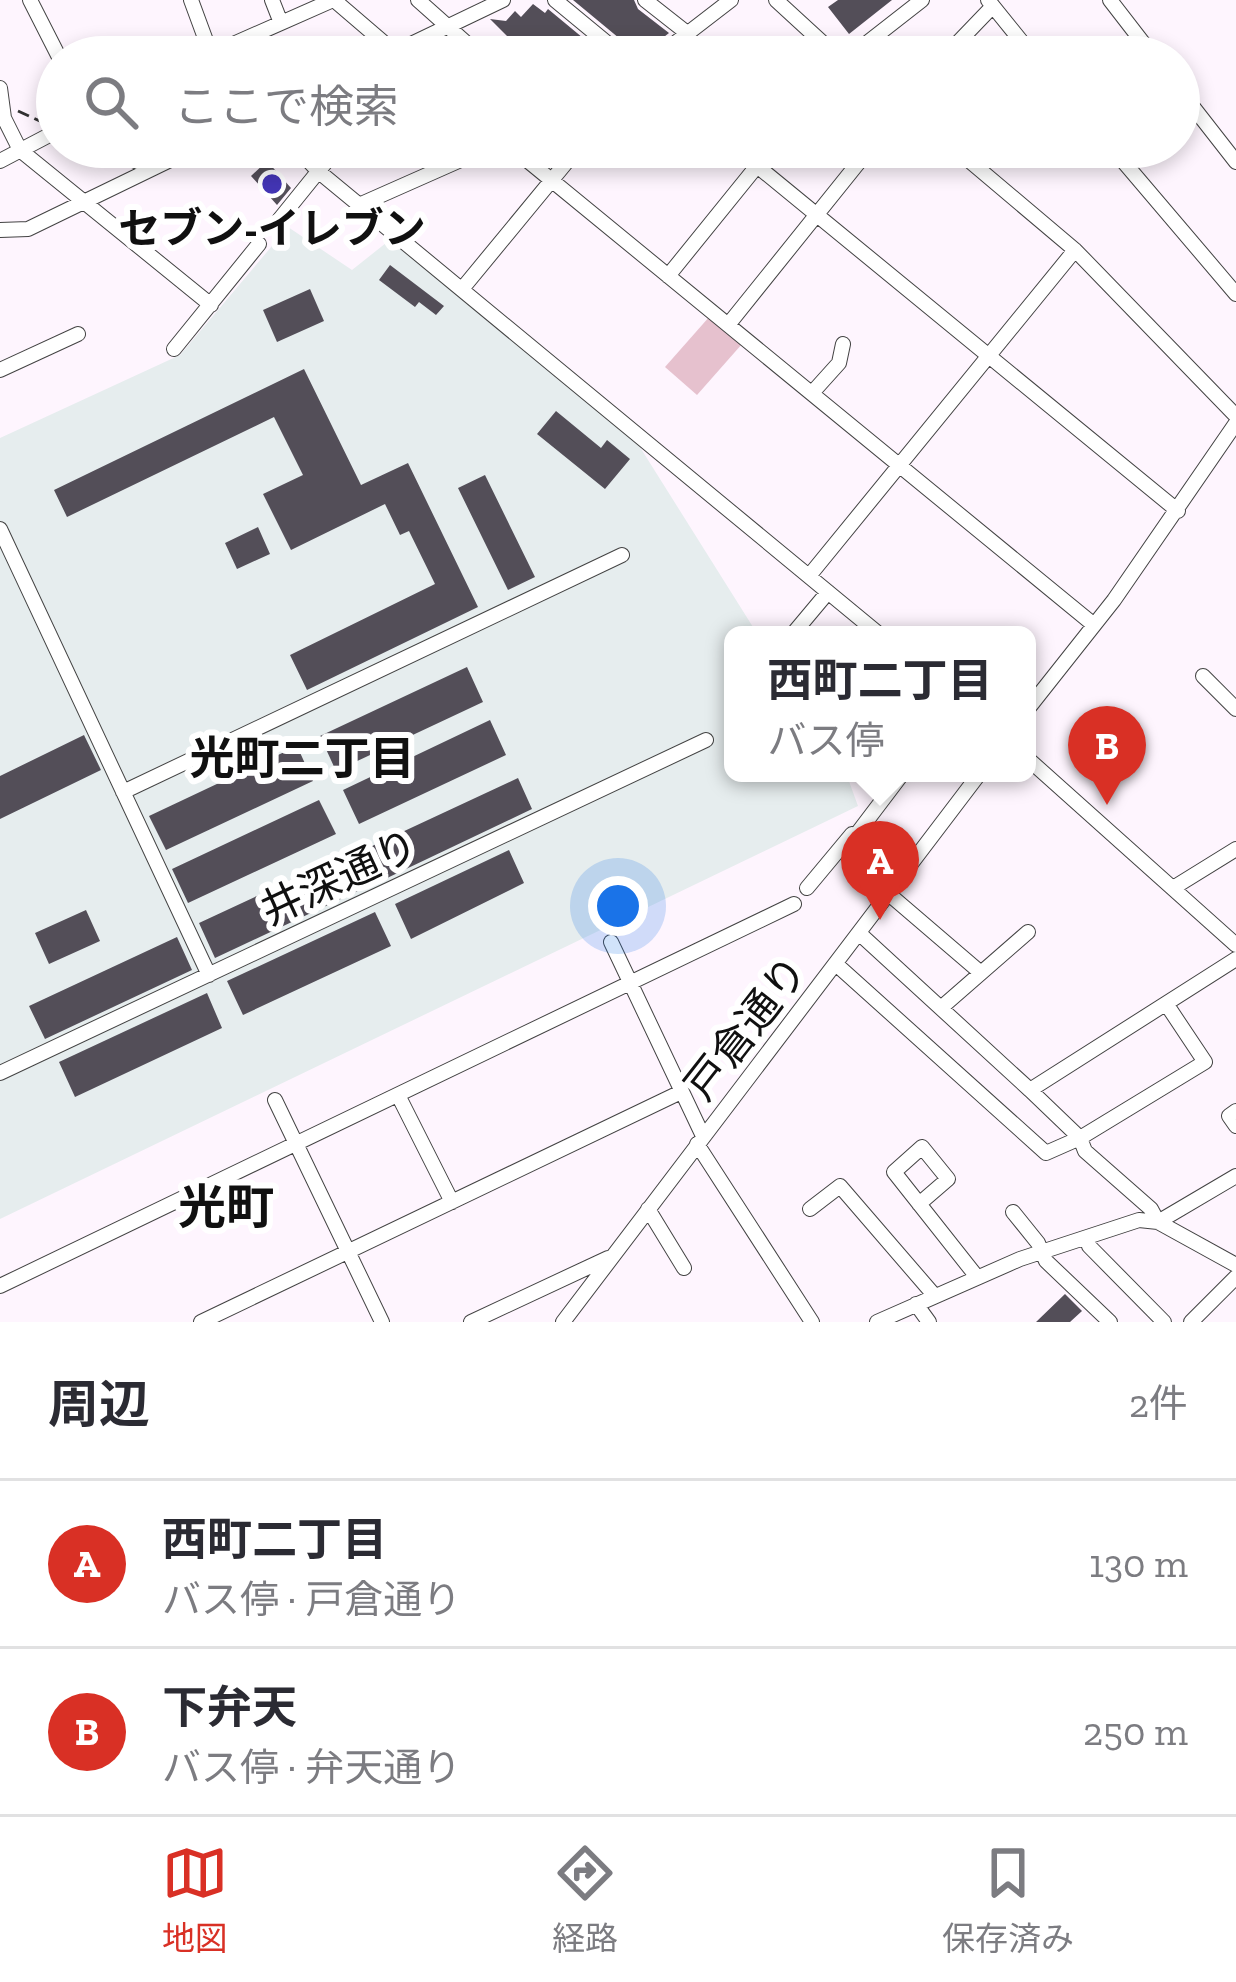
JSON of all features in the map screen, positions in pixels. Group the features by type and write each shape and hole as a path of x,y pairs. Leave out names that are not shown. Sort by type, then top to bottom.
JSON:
{"street":[{"path":"30,0 48,36"},
{"path":"191,0 203,36"},
{"path":"272,0 281,23"},
{"path":"253,36 334,0 373,36"},
{"path":"418,0 458,36"},
{"path":"430,36 503,0"},
{"path":"555,0 599,36"},
{"path":"645,0 687,33"},
{"path":"683,36 731,0"},
{"path":"776,0 815,36"},
{"path":"876,36 922,0"},
{"path":"1110,0 1138,36"},
{"path":"962,36 991,3 1017,36"},
{"path":"2,96 4,118 20,150 36,163"},
{"path":"1200,115 1236,162"},
{"path":"0,161 36,141"},
{"path":"42,168 212,305"},
{"path":"0,230 28,229 154,168"},
{"path":"315,168 864,626"},
{"path":"279,220 320,168"},
{"path":"359,205 443,168"},
{"path":"536,168 1094,625"},
{"path":"461,289 562,168"},
{"path":"668,276 755,168"},
{"path":"759,168 1178,512"},
{"path":"728,325 854,168"},
{"path":"978,168 1076,250 1236,419 1178,512 1036,699"},
{"path":"1129,168 1236,294"},
{"path":"174,350 259,244"},
{"path":"809,576 1076,250"},
{"path":"0,370 78,334"},
{"path":"812,393 839,363 843,344"},
{"path":"0,529 209,975"},
{"path":"124,792 622,555"},
{"path":"800,626 828,592"},
{"path":"1203,676 1236,709"},
{"name":"井深通り","path":"0,1073 706,740"},
{"path":"1036,766 1236,945"},
{"path":"807,888 896,782"},
{"name":"戸倉通り","path":"563,1322 973,782"},
{"path":"856,835 905,875"},
{"path":"1173,889 1236,849"},
{"path":"890,895 981,973"},
{"path":"0,1286 794,904"},
{"path":"942,1007 1028,932"},
{"path":"860,934 1080,1138 1085,1151 1151,1209 1158,1222"},
{"path":"611,942 700,1140 812,1322"},
{"path":"1030,1090 1236,959"},
{"path":"837,965 1046,1153 1080,1138 1205,1062 1166,1005"},
{"path":"201,1322 681,1092"},
{"path":"398,1095 452,1202"},
{"path":"275,1100 382,1322"},
{"path":"1236,1111 1228,1116 1236,1126"},
{"path":"1158,1222 1236,1176"},
{"path":"810,1209 841,1186 934,1295"},
{"path":"919,1204 976,1276"},
{"path":"648,1209 684,1268"},
{"path":"1013,1212 1046,1261 1110,1322"},
{"path":"877,1322 976,1276 1139,1220 1158,1222 1236,1265"},
{"path":"1087,1237 1089,1246 1164,1322"},
{"path":"471,1322 613,1256"},
{"path":"1191,1322 1236,1276"},
{"path":"916,1304 929,1322"}],"path":[{"path":"2,96 36,117"}],"shaded area":[{"path":"288,227 352,270 391,239 638,444 752,626 724,626 724,782 849,782 858,806 0,1219 0,438 180,355"},
{"path":"710,316 742,344 697,395 665,367"}],"building":[{"path":"573,0 634,0 638,9 669,33 616,36"},
{"path":"838,0 892,0 849,34 828,7"},
{"path":"533,4 545,13 548,9 581,36 507,36 490,19 506,21 515,11 521,17"},
{"name":"セブン-イレブン","path":"260,168 273,168 291,188 277,205 251,176"},
{"path":"390,265 444,306 436,315 419,302 415,307 379,280"},
{"path":"310,289 324,321 277,342 263,310"},
{"path":"304,369 361,485 408,463 478,607 307,690 290,655 435,584 409,531 400,535 385,504 291,550 263,494 303,475 274,417 67,517 54,490"},
{"path":"556,411 601,448 607,440 630,459 605,489 537,434"},
{"path":"485,475 535,577 508,590 458,488"},
{"path":"258,527 270,554 237,569 225,543"},
{"path":"467,667 483,702 336,771 320,736"},
{"path":"490,720 506,755 359,824 343,790"},
{"path":"84,735 101,770 0,819 0,776"},
{"path":"297,746 313,781 166,850 149,816"},
{"path":"518,778 532,809 385,879 370,847"},
{"path":"319,800 336,834 188,903 172,869"},
{"path":"509,850 524,883 411,939 395,904"},
{"path":"347,854 362,889 215,958 199,923"},
{"path":"86,910 100,941 49,964 35,933"},
{"path":"375,912 391,946 243,1015 227,981"},
{"path":"177,937 192,970 45,1039 29,1006"},
{"path":"207,993 222,1028 75,1097 59,1062"},
{"path":"1065,1294 1082,1311 1070,1322 1036,1322"}],"place":[{"name":"セブン-イレブン","path":"272,184"},
{"name":"下弁天","path":"1107,805"},
{"name":"西町二丁目","path":"880,920"}],"district":[{"name":"光町二丁目","path":"302,759"},
{"name":"光町","path":"226,1207"}]}
